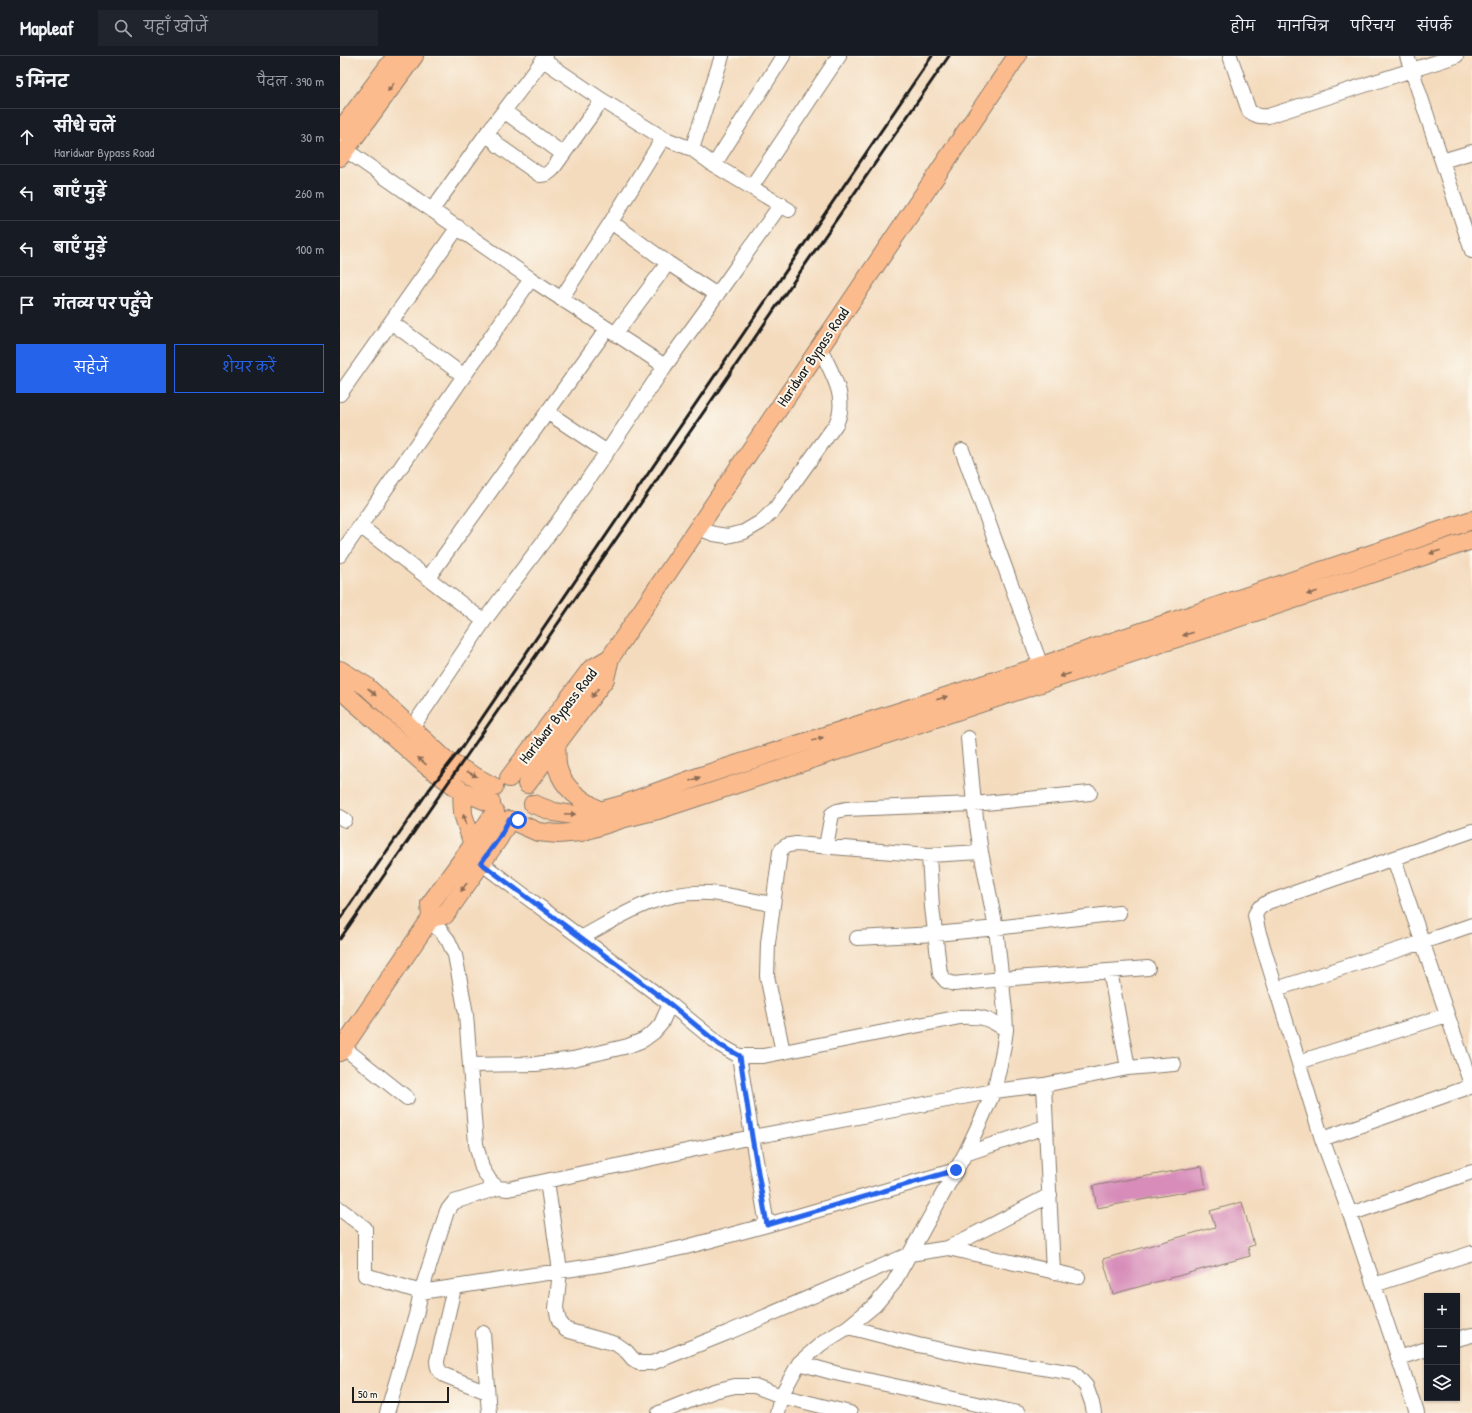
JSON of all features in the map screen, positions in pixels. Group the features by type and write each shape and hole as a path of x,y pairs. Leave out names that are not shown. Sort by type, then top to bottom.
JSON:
{"main road":[{"path":"340,131 396,56"},
{"path":"342,151 414,56"},
{"name":"Haridwar Bypass Road","path":"527,784 605,679 610,658 1017,56"},
{"path":"533,804 554,812 573,815 600,811 622,805 701,776 1041,666 1472,520"},
{"path":"499,838 524,832 558,834 581,832 625,818 658,810 1472,540"},
{"name":"Haridwar Bypass Road","path":"342,1050 430,919 430,904 502,803 591,669 610,658"},
{"path":"340,670 366,686 447,761 538,832"},
{"path":"340,689 427,766 462,791 502,803 523,817 531,810 533,804 533,793 527,784 521,779 502,803"},
{"path":"556,746 558,768 566,787 579,798 600,811"},
{"path":"462,791 463,814 473,845"},
{"name":"Haridwar Bypass Road","path":"430,919 445,915 499,838 502,803"}],"street":[{"path":"692,149 722,56"},
{"path":"714,165 783,56"},
{"path":"752,186 839,56"},
{"path":"1230,56 1249,111 1261,117 1456,56"},
{"path":"1407,56 1472,251"},
{"path":"412,728 484,621 555,526 607,452 664,366 785,207 752,186 714,165 692,149 663,138 602,100 545,58 486,133 432,210"},
{"path":"486,133 499,146 540,175 546,174 552,170 602,100"},
{"path":"504,111 563,154"},
{"path":"561,299 663,138"},
{"path":"342,151 458,227 531,280 664,366"},
{"path":"1442,161 1472,152"},
{"path":"611,222 668,263 717,295"},
{"path":"340,394 458,227"},
{"path":"428,578 547,412 668,263"},
{"path":"341,552 531,280"},
{"path":"391,322 464,376"},
{"path":"698,528 714,534 726,536 744,532 762,522 775,509 836,424 840,416 841,409 839,391 820,348"},
{"path":"547,412 607,452"},
{"path":"962,450 1041,666"},
{"path":"360,526 484,621"},
{"path":"777,1413 781,1396 799,1363 821,1344 848,1327 875,1305 893,1284 965,1154 994,1091 1006,1030 996,928 981,852 974,804 968,738"},
{"path":"826,846 832,814 846,809 974,804 1090,793"},
{"path":"1417,1413 1350,1214 1322,1139 1255,915 1259,908 1268,902 1472,831"},
{"path":"783,1052 767,976 768,943 772,904 780,852 783,847 788,844 796,844 882,852 930,854 981,852"},
{"path":"930,854 932,908 940,974 946,981 954,984 1148,968"},
{"path":"1322,1139 1472,1086 1394,859"},
{"path":"481,863 670,1004 720,1045 740,1056 763,1056 960,1017 978,1016 992,1021 1006,1030"},
{"path":"581,938 636,908 662,897 685,893 710,893 772,904"},
{"path":"858,938 936,934 1119,913"},
{"path":"430,919 441,931 455,955 466,1014 476,1144 482,1168 490,1181 498,1188"},
{"path":"1276,989 1472,925"},
{"path":"1110,971 1128,1068"},
{"path":"470,1065 536,1064 573,1059 628,1046 643,1040 654,1032 660,1024 670,1004"},
{"path":"1299,1062 1447,1015"},
{"path":"342,1050 407,1098"},
{"path":"740,1056 767,1225"},
{"path":"387,1413 416,1315 421,1292 447,1211 454,1202 498,1188 508,1189 752,1137 994,1091 1044,1085 1128,1068 1174,1064"},
{"path":"1044,1085 1053,1272"},
{"path":"965,1154 1045,1127"},
{"path":"340,1209 365,1228 365,1274 421,1292 612,1263 686,1247 956,1170"},
{"path":"1350,1214 1472,1172"},
{"path":"546,1181 560,1271 556,1308 558,1321 566,1330 616,1344 639,1363 652,1363 727,1333 910,1254 948,1248 1050,1196"},
{"path":"948,1248 1078,1277"},
{"path":"1374,1285 1472,1253"},
{"path":"454,1288 437,1361 437,1367 444,1375 488,1392"},
{"path":"848,1327 918,1345 975,1357 1074,1374 1086,1386 1094,1413"},
{"path":"483,1333 489,1413"},
{"path":"1460,1339 1472,1335"},
{"path":"1398,1358 1424,1350"},
{"path":"799,1363 835,1373 1018,1413"},
{"path":"659,1413 714,1391 735,1386 755,1386 781,1396 850,1413"}],"building":[{"path":"1202,1166 1206,1188 1097,1208 1093,1186"},
{"path":"1242,1202 1254,1245 1248,1247 1250,1256 1113,1294 1103,1259 1215,1227 1210,1211"}],"railway":[{"path":"340,919 429,790 463,746 932,56"},
{"path":"340,939 949,56"}],"route":[{"path":"518,820 509,820 499,838 481,863 670,1004 720,1045 740,1056 744,1089 767,1225 956,1170"}]}
